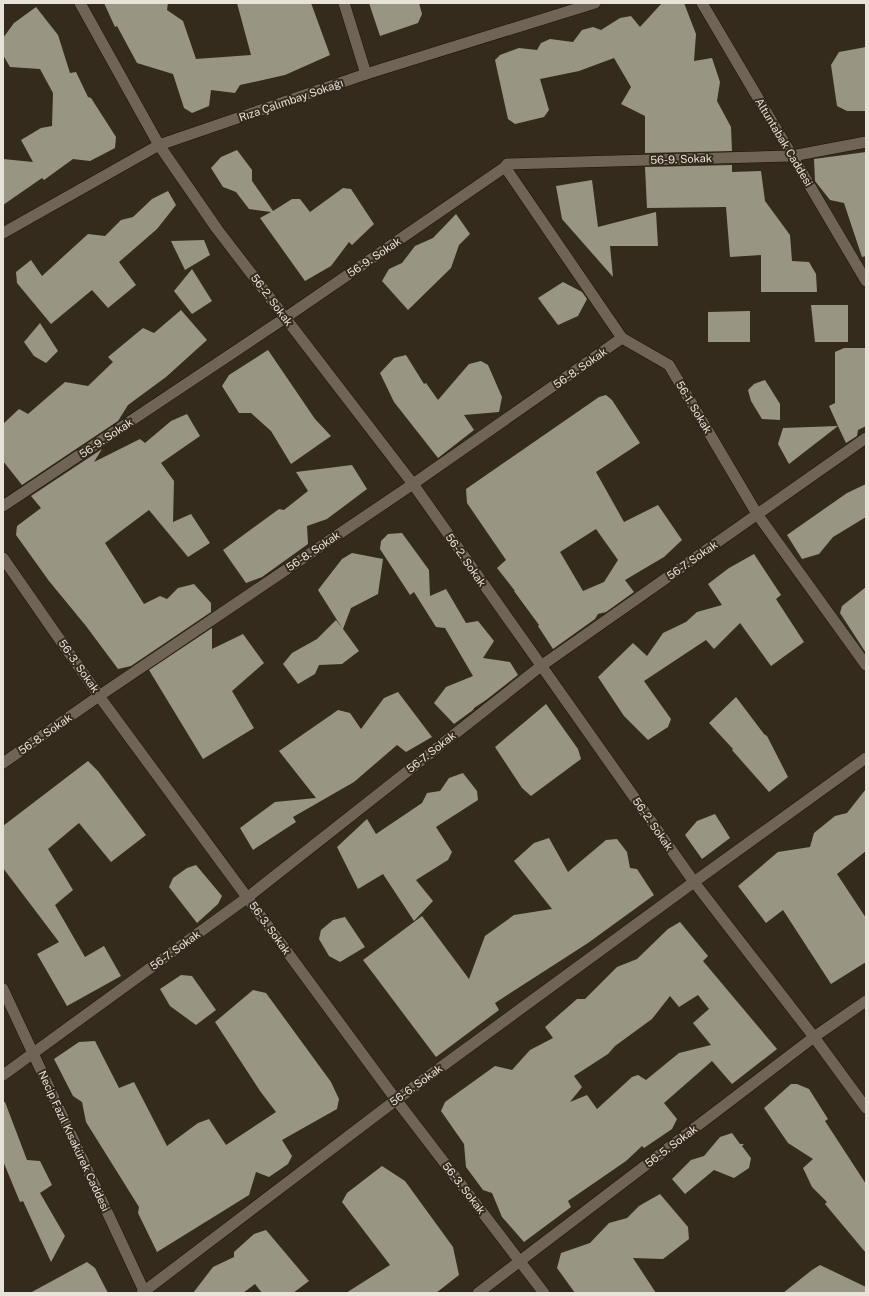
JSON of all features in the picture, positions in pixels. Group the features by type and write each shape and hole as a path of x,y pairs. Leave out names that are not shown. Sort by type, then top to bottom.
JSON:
{"street":[{"name":"56-2. Sokak","path":"80,3 159,145 217,229 412,484 694,882 814,1037 866,1108"},
{"path":"344,3 366,74"},
{"name":"Rıza Çalımbay Sokağı","path":"3,233 159,145 366,74 595,3"},
{"name":"Altuntabak Caddesi","path":"702,3 864,275"},
{"name":"56-9. Sokak","path":"3,506 285,318 505,167 507,164 792,156 866,142"},
{"name":"56-1. Sokak","path":"505,167 622,338 670,365 757,514 866,665"},
{"name":"56-8. Sokak","path":"3,763 99,696 412,484 622,338"},
{"name":"56-7. Sokak","path":"3,1075 248,898 541,666 866,438"},
{"name":"56-3. Sokak","path":"3,558 99,696 396,1100 544,1293"},
{"name":"56-6. Sokak","path":"144,1293 396,1100 866,758"},
{"name":"Necip Fazıl Kısakürek Caddesi","path":"3,990 144,1293"},
{"name":"56-5. Sokak","path":"478,1293 814,1037 866,1001"}],"building":[{"path":"104,3 168,3 167,10 183,21 196,59 251,55 237,3 311,3 330,55 285,75 240,85 235,93 211,90 209,106 192,113 184,108 173,74 137,63 117,26 115,27"},
{"path":"369,3 419,3 422,14 418,23 380,36"},
{"path":"662,3 684,3 696,34 694,61 712,58 720,82 717,101 731,127 732,151 645,153 645,116 621,104 631,87 614,58 579,71 540,79 549,110 544,117 515,124 508,119 495,60 500,55 519,48 537,50 541,43 550,39 573,42 582,30 593,27 601,30 620,18 631,16 640,27"},
{"path":"36,7 58,35 70,73 76,72 88,97 91,98 116,137 115,148 90,161 73,159 44,180 42,178 3,205 3,159 33,162 21,140 41,128 52,126 53,93 40,69 10,67 3,55 3,38 14,23"},
{"path":"866,47 866,111 847,111 837,106 831,65 839,52"},
{"path":"237,150 252,170 252,181 273,211 292,199 300,199 310,212 343,188 351,189 374,224 352,245 349,242 331,266 305,281 260,218 271,212 249,209 236,192 223,187 211,168 221,157"},
{"path":"866,152 866,256 862,257 844,203 830,200 815,181 814,159"},
{"path":"732,165 732,172 761,171 765,201 790,235 792,261 809,262 816,274 817,292 761,292 761,255 730,257 726,207 647,208 645,167"},
{"path":"592,180 598,227 656,212 658,246 610,246 613,277 562,219 556,186"},
{"path":"168,191 176,205 157,229 119,262 136,285 108,308 92,290 51,324 17,283 16,272 31,260 42,276 88,234 105,236 121,220 133,217 152,199"},
{"path":"456,214 470,234 459,245 451,268 408,310 382,281 389,269 402,263 415,246 433,238"},
{"path":"204,240 210,255 185,270 171,241"},
{"path":"192,269 212,301 192,314 174,291"},
{"path":"563,282 582,292 587,299 578,316 558,325 538,298"},
{"path":"811,305 848,305 848,342 815,342"},
{"path":"181,310 207,340 166,377 128,405 118,421 22,485 3,461 3,424 19,409 28,414 65,382 88,386 113,362 108,357 143,328 154,333"},
{"path":"750,311 750,342 708,342 708,312"},
{"path":"40,323 58,351 46,363 34,356 24,342"},
{"path":"844,348 866,348 866,426 858,430 857,436 846,443 829,406 835,403 835,352"},
{"path":"268,350 315,419 331,436 291,464 271,431 251,413 239,413 222,386 229,375"},
{"path":"406,355 424,384 426,383 438,400 469,364 481,361 488,365 502,397 499,412 464,415 474,430 438,458 394,402 380,373 394,358"},
{"path":"765,380 780,404 780,420 762,419 751,401 748,390 754,384"},
{"path":"606,395 612,400 640,443 596,472 624,522 658,505 682,540 664,557 625,580 634,592 606,612 598,614 595,619 553,649 538,626 539,625 497,568 506,560 467,503 466,489 599,397","holes":["596,529 618,560 604,582 583,591 560,552"]},
{"path":"187,414 200,436 161,463 174,481 173,522 191,514 210,543 188,557 149,510 105,543 144,604 160,596 167,599 178,588 194,584 211,603 211,612 131,666 118,669 86,626 49,581 16,535 17,526 41,508 31,496 102,449 94,462 140,439 145,443 171,421"},
{"path":"838,426 789,464 778,444 783,428"},
{"path":"352,465 367,489 327,519 307,526 308,544 262,577 246,583 223,550 279,509 284,510 308,491 296,472"},
{"path":"866,484 866,517 833,537 819,554 802,559 787,535 847,493"},
{"path":"402,533 429,570 430,596 446,589 466,623 478,621 494,641 483,658 510,662 518,675 454,724 434,703 446,687 473,676 445,628 436,627 414,592 410,595 380,549 381,541 388,534"},
{"path":"352,553 383,559 378,594 351,608 343,629 359,651 342,664 319,665 315,674 298,684 283,664 292,653 317,639 336,620 342,628 318,590 342,559"},
{"path":"754,554 781,595 776,599 804,642 771,666 740,623 714,649 706,640 644,681 671,719 668,727 648,740 624,716 598,677 633,643 647,656 663,633 686,622 697,612 722,605 708,584 729,568"},
{"path":"866,587 866,653 840,613 842,606"},
{"path":"212,628 212,649 243,634 264,663 232,691 254,728 203,759 149,670"},
{"path":"398,692 432,737 406,752 397,745 354,782 293,817 296,822 253,850 240,828 275,802 316,798 279,751 338,710 350,713 361,729 384,698"},
{"path":"736,697 767,736 788,777 769,792 709,723"},
{"path":"546,704 578,749 581,759 531,796 522,788 495,747"},
{"path":"88,761 98,771 146,835 111,862 79,823 48,849 73,890 55,905 85,957 104,946 121,976 67,1006 37,954 59,942 3,868 3,826"},
{"path":"463,773 477,791 478,800 436,827 452,852 448,860 416,880 433,901 414,921 383,874 358,889 337,847 367,819 376,834 422,803 427,793 440,791 449,778"},
{"path":"866,789 866,851 837,874 866,918 866,962 831,984 783,910 766,923 738,886 778,852 810,847 814,833 835,816 847,813"},
{"path":"715,814 730,838 702,859 685,835 697,821"},
{"path":"549,838 568,872 606,840 617,839 627,852 630,868 637,869 654,895 588,943 495,1003 499,1010 436,1057 363,960 422,916 469,979 485,936 514,915 552,909 514,861 534,843"},
{"path":"196,865 222,896 218,904 197,923 169,887 173,878 187,868"},
{"path":"345,917 365,947 340,962 329,956 319,939 321,930 333,920"},
{"path":"680,922 708,956 703,961 777,1049 732,1084 712,1061 664,1103 677,1119 672,1129 644,1148 642,1146 626,1161 568,1201 571,1207 524,1242 502,1217 492,1193 483,1190 466,1167 464,1144 441,1111 445,1102 495,1066 512,1070 530,1050 553,1038 545,1027 577,999 585,999 617,967 637,959 668,929","holes":["698,995 709,1009 693,1023 711,1045 679,1053 646,1080 638,1075 632,1077 597,1109 587,1095 570,1102 582,1087 574,1076 608,1054 615,1046 652,1019 670,996 679,1007"]},
{"path":"181,975 192,976 216,1010 196,1025 170,1006 160,989"},
{"path":"253,990 266,993 331,1082 339,1099 337,1109 282,1140 292,1156 288,1164 269,1177 256,1172 249,1195 157,1252 138,1213 139,1207 86,1122 82,1102 73,1096 54,1059 79,1042 95,1041 119,1088 134,1082 167,1146 198,1123 209,1119 226,1145 276,1112 260,1091 215,1022"},
{"path":"791,1084 797,1084 809,1089 828,1119 825,1121 866,1184 866,1253 825,1204 827,1202 812,1187 803,1168 813,1159 788,1143 764,1108"},
{"path":"3,1102 5,1102 27,1160 40,1161 52,1185 40,1193 65,1236 51,1262 23,1201 20,1202 3,1161"},
{"path":"732,1133 740,1144 744,1144 742,1146 751,1158 749,1168 734,1178 714,1170 685,1194 672,1179 691,1160 704,1156 720,1137"},
{"path":"382,1166 405,1181 453,1247 459,1275 436,1293 346,1293 390,1265 342,1202 347,1193"},
{"path":"660,1194 688,1227 689,1239 663,1259 633,1258 656,1293 575,1293 557,1268 561,1253 590,1243 609,1223 627,1218 639,1206"},
{"path":"266,1230 309,1281 293,1293 262,1293 255,1284 243,1293 193,1293 213,1267 234,1257 234,1252 254,1234"},
{"path":"87,1262 95,1268 108,1293 30,1293"},
{"path":"820,1265 866,1287 866,1293 783,1293"}]}
